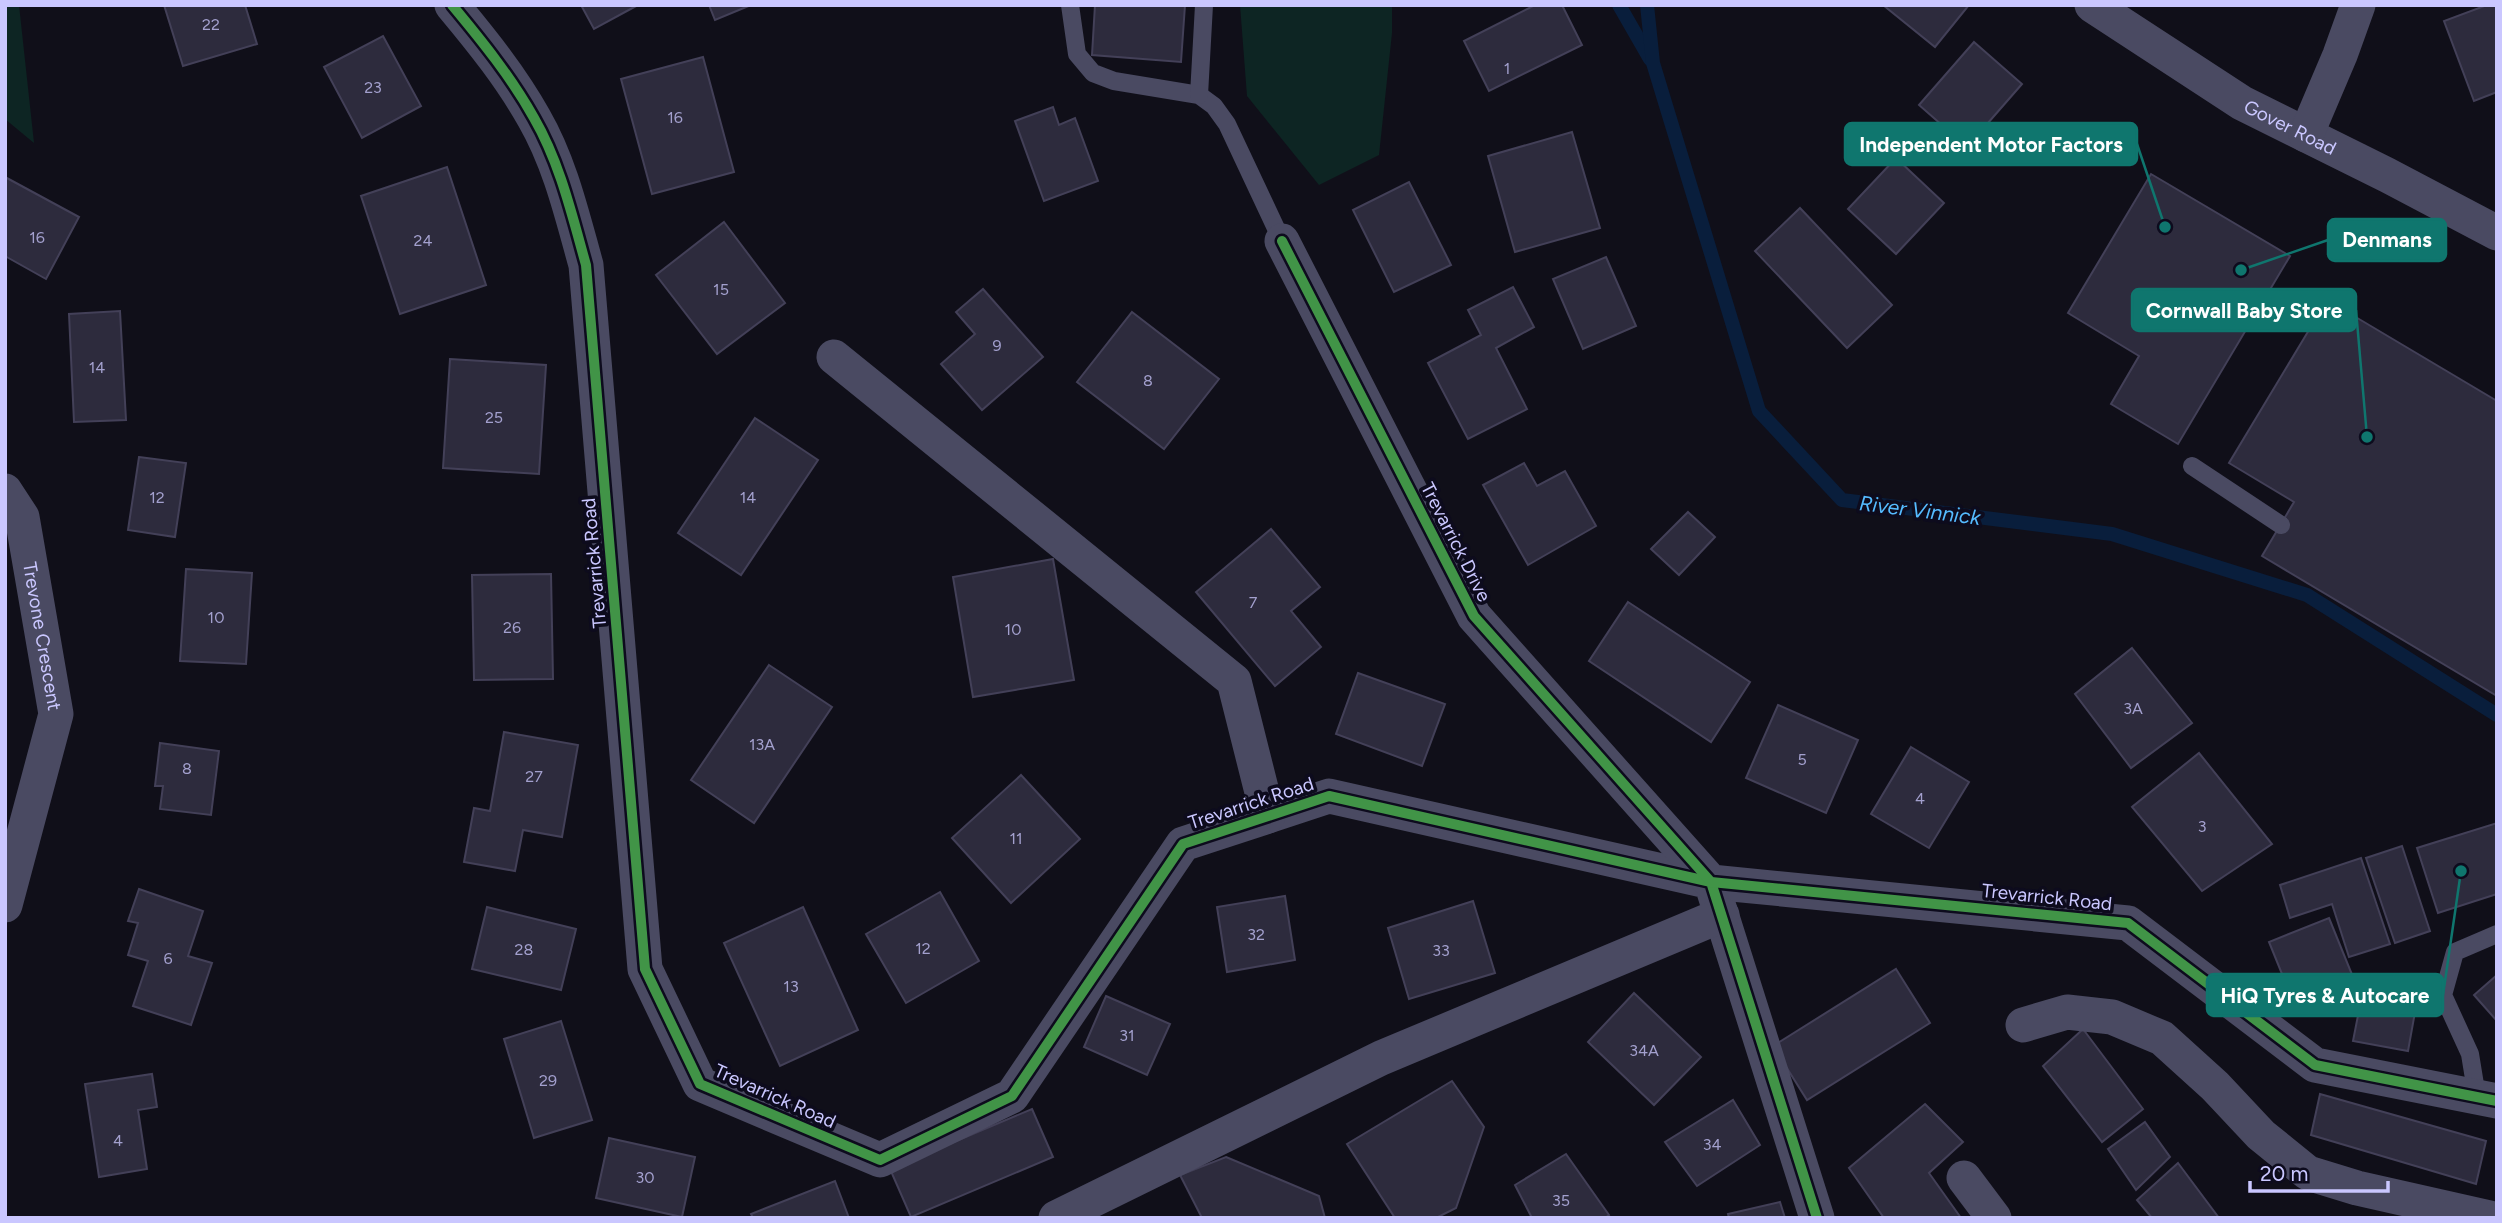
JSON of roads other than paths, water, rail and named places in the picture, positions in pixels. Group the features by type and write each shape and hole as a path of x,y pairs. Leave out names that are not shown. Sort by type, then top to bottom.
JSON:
{"street":[{"name":"Trevarrick Road","path":"452,5 494,55 535,119 563,184 586,265 645,969 700,1084 880,1160 1012,1096 1183,844 1329,796 1711,882 2128,923 2315,1065 2487,1099"},
{"name":"Gover Road","path":"2092,5 2242,103 2497,233"},
{"path":"2306,135 2358,5"},
{"name":"Trevarrick Drive","path":"1282,241 1474,616 1711,882"},
{"path":"834,357 1234,681 1268,816"},
{"name":"Trevone Crescent","path":"5,491 22,517 56,714 5,905"},
{"path":"1711,882 1817,1218"},
{"path":"1056,1218 1381,1058 1722,915"},
{"path":"2023,1025 2067,1012 2112,1017 2162,1038 2215,1086 2261,1135 2308,1173 2357,1188 2490,1218"},
{"path":"1964,1178 1994,1218"}],"lane":[{"path":"1070,5 1077,54 1093,73 1114,81 1199,95 1214,106 1227,124 1282,241"},
{"path":"1199,95 1204,5"},
{"path":"2193,466 2281,525"},
{"path":"2487,1099 2443,995 2455,952 2497,934"}],"waterway":[{"path":"1619,5 1650,59"},
{"name":"River Vinnick","path":"1647,5 1653,63 1759,411 1842,500 2112,534 2307,595 2497,715"}],"place":[{"name":"Independent Motor Factors","path":"2165,227"},
{"name":"Denmans","path":"2241,270"},
{"name":"Cornwall Baby Store","path":"2367,437"},
{"name":"HiQ Tyres & Autocare","path":"2461,871"}]}
